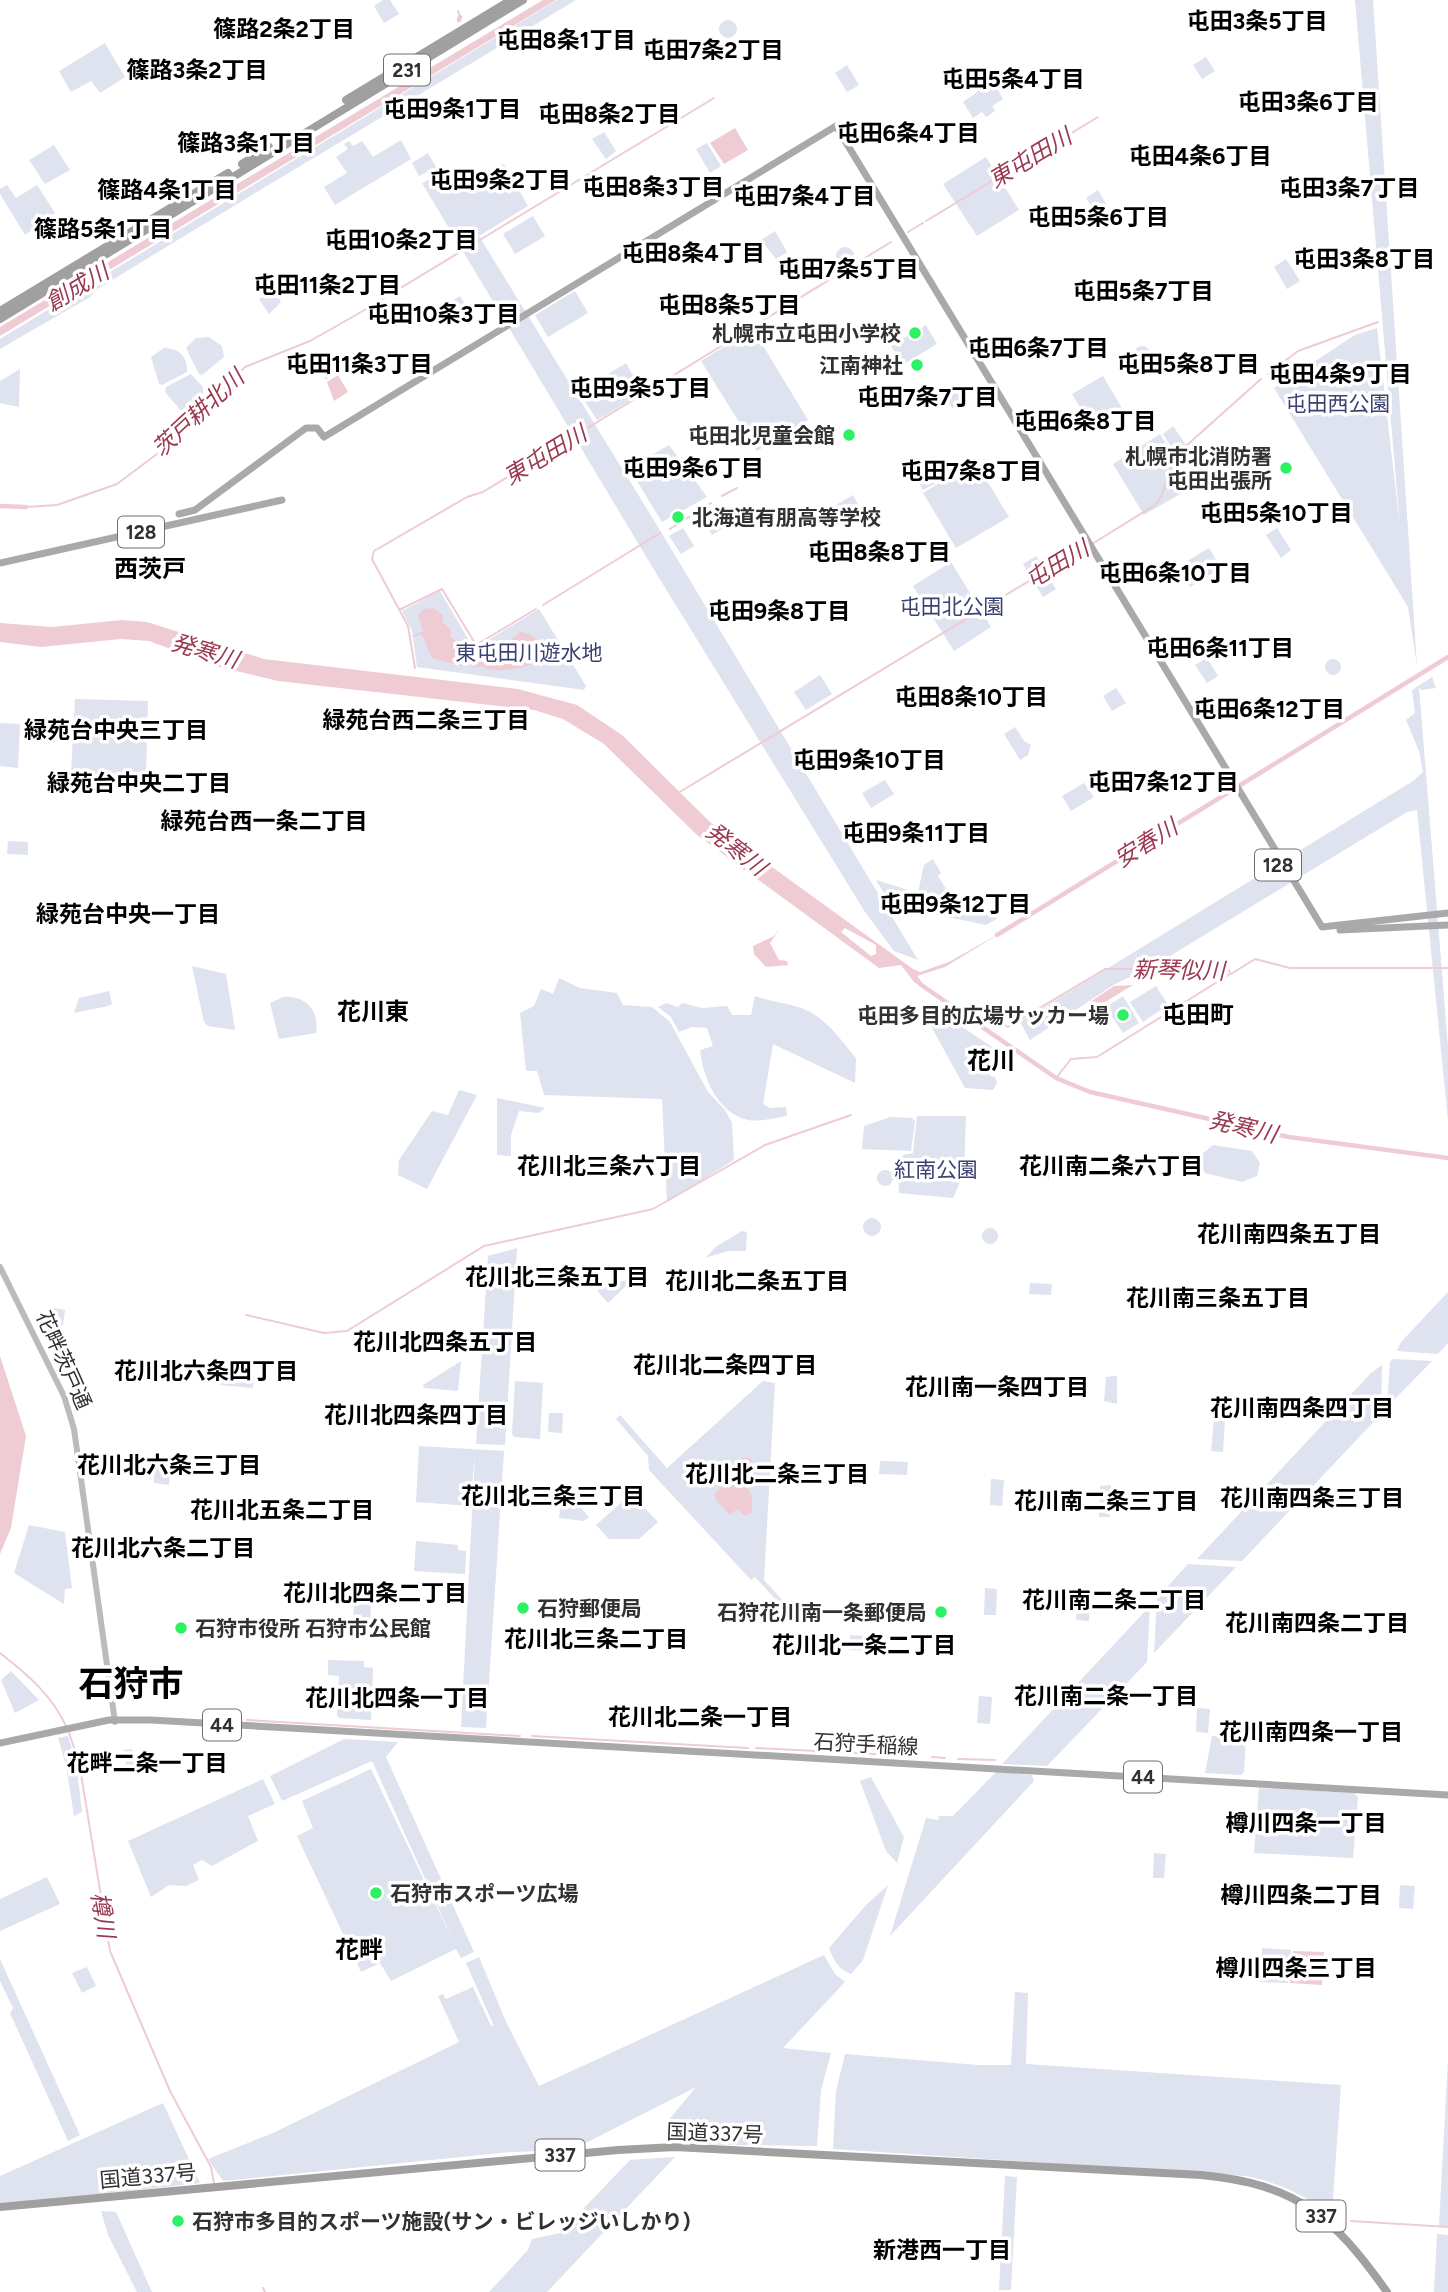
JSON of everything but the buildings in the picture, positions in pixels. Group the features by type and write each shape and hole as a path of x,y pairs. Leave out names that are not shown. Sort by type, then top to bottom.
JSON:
{"highway":[{"name":"231","path":"0,318 511,0"},
{"name":"231","path":"0,311 523,0"},
{"name":"国道337号","path":"0,2210 618,2150 675,2147 1201,2175 1257,2182 1299,2200 1347,2239 1387,2292"},
{"name":"国道337号","path":"0,2210 617,2154 675,2152 1188,2179 1254,2187 1296,2204 1341,2239 1381,2292"}],"main road":[{"name":"128","path":"834,128 1233,785"},
{"name":"128","path":"179,513 195,510 306,428 317,428 324,437 834,128"},
{"name":"128","path":"834,128 1322,927 1448,913"},
{"name":"128","path":"0,563 282,500"},
{"name":"128","path":"1238,793 1321,932 1448,925"},
{"name":"花畔茨戸通","path":"0,1267 64,1396 74,1429 115,1722"},
{"name":"石狩手稲線","path":"0,1744 115,1722 172,1721 1448,1795"}],"green space":[{"path":"383,0 390,0 399,14 384,23 374,6"},
{"path":"557,0 576,0 156,253 96,290 90,297 0,349 0,339"},
{"name":"屯田西公園","path":"1355,0 1373,0 1417,666 1408,607 1274,388 1355,335 1377,328 1400,527"},
{"path":"724,20 732,20 737,29 735,36 724,38 719,33 719,25"},
{"path":"105,43 125,77 100,93 91,81 71,92 59,71"},
{"path":"1206,57 1215,71 1202,79 1193,65"},
{"path":"847,65 859,85 847,92 835,73"},
{"path":"993,81 1003,99 992,106 995,111 986,117 982,112 973,118 963,102"},
{"path":"604,132 616,151 606,159 592,139"},
{"path":"401,140 411,159 335,205 324,187 347,173 336,157 348,149 344,144 349,141 353,146 362,141 373,157"},
{"path":"707,143 721,166 710,173 696,149"},
{"path":"54,145 70,170 45,184 29,160"},
{"path":"428,153 436,167 419,176 412,163"},
{"path":"986,157 1019,210 977,236 943,184"},
{"path":"504,164 528,206 479,236 658,527 918,960 894,951 865,912 656,573 422,183 441,174 454,194"},
{"path":"7,185 16,198 37,185 55,213 25,235 0,194 0,189"},
{"path":"1098,190 1108,207 1097,215 1086,198"},
{"path":"533,216 545,236 515,254 503,234"},
{"path":"775,231 787,252 776,259 761,240"},
{"path":"841,247 849,247 854,256 852,263 841,265 836,260 836,252"},
{"path":"1286,259 1300,281 1287,289 1274,267"},
{"path":"275,290 281,302 269,314 259,299"},
{"path":"575,291 588,313 548,337 535,315"},
{"path":"460,296 472,316 460,325 447,304"},
{"path":"926,325 937,344 902,365 891,346"},
{"path":"753,329 808,420 757,451 701,361"},
{"path":"209,337 222,346 224,357 202,375 186,348 196,338"},
{"path":"1142,346 1148,348 1148,360 1142,362 1136,360 1134,354 1136,348"},
{"path":"164,348 182,354 187,372 162,385 159,384 151,357"},
{"path":"326,356 336,373 325,380 320,360"},
{"path":"626,363 643,393 597,420 579,392"},
{"path":"20,369 19,407 0,403 0,381"},
{"path":"191,374 203,387 202,397 196,408 183,413 165,392 166,387"},
{"path":"1103,376 1123,410 1092,428 1072,394"},
{"path":"953,384 964,401 952,408 941,391"},
{"path":"1173,426 1186,445 1176,454 1163,434"},
{"path":"1160,434 1192,487 1144,515 1113,464"},
{"path":"669,445 707,497 662,522 629,468"},
{"path":"922,461 936,483 923,490 910,468"},
{"path":"975,461 1009,517 956,548 923,493"},
{"path":"853,495 861,510 839,522 831,508"},
{"path":"716,508 727,526 712,535 701,517"},
{"path":"683,528 694,546 681,554 669,536"},
{"path":"1277,528 1291,550 1281,558 1266,535"},
{"path":"1209,548 1221,568 1190,587 1177,567"},
{"path":"1036,556 1056,589 1043,597 1023,564"},
{"name":"屯田北公園","path":"951,562 991,627 954,651 913,586"},
{"name":"東屯田川遊水地","path":"440,591 474,649 539,609 586,686 584,690 417,667 412,631 402,611"},
{"path":"1207,658 1218,676 1207,683 1195,665"},
{"path":"1330,659 1336,659 1341,667 1339,673 1330,675 1325,670 1325,664"},
{"path":"820,675 832,694 806,710 794,692"},
{"path":"1432,677 1436,688 1421,690 1419,687 1448,1047 1448,1120 1417,810 1407,812 1155,965 1115,984 1030,1040 1020,1022 1413,781 1423,772 1419,751 1406,720 1415,713 1412,690"},
{"path":"1116,688 1126,703 1112,711 1103,696"},
{"path":"75,699 148,701 146,776 71,773"},
{"path":"0,723 20,724 18,768 0,766"},
{"path":"1015,727 1024,741 1031,745 1028,755 1020,760 1004,734"},
{"path":"885,780 894,794 871,808 862,793"},
{"path":"1084,783 1094,797 1071,811 1062,796"},
{"path":"8,841 28,842 28,855 7,854"},
{"path":"933,859 941,873 938,876 953,900 918,892 924,865"},
{"path":"876,880 998,918 986,925 891,905"},
{"path":"192,966 226,974 235,1030 208,1026 204,1022"},
{"path":"559,978 580,988 617,993 623,1005 652,1007 670,1022 708,1092 725,1110 732,1123 734,1160 667,1202 662,1099 544,1095 537,1071 526,1071 520,1013 534,1006 541,989 553,994"},
{"path":"1156,986 1168,1005 1143,1022 1130,1002"},
{"path":"109,991 112,1004 74,1013 79,998"},
{"path":"755,996 804,1009 827,1024 856,1058 855,1083 773,1044 763,1104 770,1108 786,1107 787,1116 748,1120 728,1110 713,1092 704,1071 700,1050 713,1046 707,1028 692,1027 679,1032 671,1017 658,1007 666,1003 678,1007 682,1003 702,1008 727,1006 732,1015 751,1015"},
{"name":"屯田多目的広場サッカー場","path":"1123,996 1139,1023 1123,1033 1106,1007"},
{"path":"283,997 304,1001 309,1006 316,1017 316,1033 279,1039 270,1003"},
{"path":"943,1014 1001,1053 997,1065 991,1062 988,1066 990,1076 995,1077 997,1083 993,1090 965,1088 927,1019 929,1015"},
{"path":"459,1090 477,1095 427,1189 398,1175 399,1160 432,1111 448,1115"},
{"path":"497,1098 545,1108 539,1113 519,1111 511,1135 511,1156 497,1155"},
{"name":"紅南公園","path":"917,1116 966,1116 964,1173 953,1198 899,1193 898,1170 903,1155 913,1153"},
{"path":"890,1117 912,1118 915,1121 911,1151 862,1149 864,1126"},
{"path":"1213,1145 1252,1151 1260,1163 1257,1176 1242,1182 1205,1173 1201,1167 1201,1155"},
{"path":"1024,1157 1042,1159 1042,1174 1049,1175 1049,1179 1023,1177"},
{"path":"885,1170 891,1172 891,1184 885,1186 879,1184 877,1178 879,1172"},
{"path":"872,1218 878,1221 881,1227 878,1233 872,1236 866,1233 863,1227 866,1221"},
{"path":"990,1228 998,1236 990,1244 982,1236"},
{"path":"742,1231 747,1232 746,1251 728,1251 705,1258 717,1246"},
{"path":"517,1248 505,1445 476,1444 488,1256"},
{"path":"632,1280 608,1303 598,1292 598,1287"},
{"path":"1030,1283 1052,1284 1051,1295 1029,1294"},
{"path":"1448,1292 1448,1343 1438,1354 1397,1351 1401,1342"},
{"path":"47,1307 65,1310 63,1325 54,1325"},
{"path":"1393,1359 1432,1361 1387,1407 1390,1362"},
{"path":"461,1361 458,1391 424,1388 423,1385"},
{"path":"1382,1365 1381,1414 1242,1561 1197,1559 1371,1373"},
{"path":"222,1373 254,1376 253,1388 220,1385"},
{"path":"1117,1376 1117,1404 1104,1401 1106,1377"},
{"path":"998,1380 1009,1381 1008,1398 996,1397"},
{"path":"515,1381 543,1383 540,1439 514,1437 512,1434"},
{"path":"763,1381 775,1383 764,1580 793,1612 790,1615 755,1577 751,1580 649,1470 648,1456 616,1419 620,1415 667,1468"},
{"path":"549,1413 563,1413 562,1433 548,1432"},
{"path":"1214,1419 1225,1420 1223,1452 1211,1451"},
{"path":"419,1446 504,1451 486,1728 461,1727 475,1455 470,1506 416,1502"},
{"path":"880,1461 908,1462 907,1475 879,1474"},
{"path":"154,1464 170,1465 169,1485 154,1483"},
{"path":"991,1479 1004,1480 1002,1506 990,1505"},
{"path":"1111,1485 1110,1517 1099,1517 1100,1486"},
{"path":"631,1494 658,1522 639,1539 609,1539 596,1525"},
{"path":"574,1500 589,1517 584,1521 559,1518 560,1507 567,1507"},
{"path":"29,1525 65,1532 72,1588 65,1589 64,1604 14,1573"},
{"path":"416,1541 458,1545 458,1550 466,1551 465,1574 414,1571"},
{"path":"1188,1564 1236,1567 1154,1653 1157,1598"},
{"path":"985,1588 997,1589 996,1615 984,1615"},
{"path":"355,1591 372,1592 370,1623 353,1621"},
{"path":"1078,1593 1090,1594 1089,1621 1076,1620"},
{"path":"573,1597 596,1598 595,1614 572,1612"},
{"path":"1150,1606 1147,1662 1047,1766 1002,1764"},
{"path":"850,1635 880,1637 881,1651 850,1650"},
{"path":"328,1660 364,1661 364,1667 373,1668 371,1720 339,1718 339,1676 328,1675"},
{"path":"11,1671 39,1700 15,1713 1,1680"},
{"path":"979,1696 992,1697 990,1724 977,1723"},
{"path":"1197,1708 1210,1709 1208,1733 1196,1732"},
{"path":"68,1736 76,1761 82,1812 74,1816 66,1765 58,1738"},
{"path":"1212,1736 1246,1738 1244,1772 1241,1775 1205,1773"},
{"name":"石狩市スポーツ広場","path":"344,1739 398,1742 386,1757 474,1952 461,1958 456,1949 391,1981 380,1963 361,1972 297,1836 313,1828 302,1801 371,1769 455,1945 372,1761 282,1801 270,1776"},
{"path":"132,1749 137,1768 128,1773 123,1750"},
{"path":"996,1772 1032,1775 1034,1781 890,1936 926,1818 938,1820 939,1816 953,1816"},
{"path":"871,1777 904,1837 897,1863 886,1851 860,1781"},
{"path":"263,1779 275,1804 248,1816 258,1841 212,1866 202,1860 193,1865 199,1880 186,1886 169,1885 151,1897 128,1841"},
{"path":"1259,1788 1354,1793 1358,1797 1353,1858 1254,1853"},
{"path":"1154,1853 1166,1854 1164,1878 1153,1878"},
{"path":"47,1877 60,1904 0,1931 0,1899"},
{"path":"888,1885 863,1960 851,1974 837,1964 829,1948 866,1905"},
{"path":"1400,1885 1415,1886 1413,1909 1399,1908"},
{"path":"1262,1948 1291,1950 1288,1983 1260,1982"},
{"path":"824,1955 835,1974 845,1982 783,2048 831,2053 821,2090 817,2146 676,2144 667,2122 696,2087 572,2150 511,2152 223,2181 208,2159 273,2133 459,2042 438,1996 443,1994 446,1999 473,1987 491,2026 494,2026 466,1963 479,1957 507,2024 539,2086"},
{"path":"0,1959 80,2135 68,2141 10,2013 13,2008 0,1981"},
{"path":"87,1967 96,1986 82,1993 72,1973"},
{"path":"1015,1992 1028,1993 1026,2064 1341,2085 1332,2213 1290,2190 1246,2176 833,2149 836,2091 845,2054 978,2065 1011,2065"},
{"path":"1448,2059 1448,2226 1439,2226"},
{"path":"163,2103 200,2183 0,2205 0,2176"},
{"path":"675,2157 547,2292 489,2292 528,2250 532,2239 560,2233 630,2160"},
{"path":"1005,2176 1017,2177 1011,2290 999,2290"},
{"path":"101,2211 116,2212 152,2292 137,2292 108,2235"},
{"path":"1437,2234 1448,2235 1448,2292 1434,2292"}],"water":[{"name":"創成川","path":"543,0 556,0 0,336 0,327"},
{"path":"735,128 748,150 724,164 710,143"},
{"path":"338,375 348,392 334,401 327,382"},
{"path":"433,608 443,615 442,621 451,630 451,637 460,645 458,660 462,666 432,658 422,635 410,637 423,631 418,616 424,609"},
{"path":"122,620 147,622 264,659 518,689 577,705 622,735 710,822 913,969 920,972 949,962 1004,931 945,967 917,976 928,990 914,982 901,965 879,968 697,835 604,744 563,719 534,710 278,681 219,667 149,641 121,639 41,647 0,642 0,623 52,627","holes":["845,928 876,945 876,954 871,956 841,932"]},
{"path":"520,632 530,635 538,642 543,661 508,670 486,669 483,666 472,668 480,657 506,644"},
{"path":"781,927 770,943 779,960 787,961 788,965 766,967 754,954 753,946 774,936"},
{"path":"1133,985 1097,1007 1090,1002 1114,986"},
{"path":"0,1356 26,1436 11,1528 0,1554"},
{"path":"750,1458 754,1465 746,1485 752,1496 752,1512 745,1516 737,1509 730,1515 715,1499 716,1492 729,1481 734,1463"},
{"path":"1293,1951 1324,1952 1322,1985 1290,1983"}],"waterway":[{"path":"458,11 460,17"},
{"name":"茨戸耕北川","path":"26,507 57,505 117,484 181,436 245,367 310,341 356,315 714,98"},
{"name":"東屯田川","path":"926,221 1098,117"},
{"name":"東屯田川","path":"908,232 923,223"},
{"name":"東屯田川","path":"415,668 408,626 372,559 374,551 467,497 483,492 891,242"},
{"name":"屯田川","path":"1268,374 1298,351 1378,322"},
{"name":"屯田川","path":"1092,544 1155,505 1161,497 1177,454 1261,379"},
{"path":"722,496 737,488"},
{"path":"670,529 711,503"},
{"name":"茨戸耕北川","path":"0,506 26,507"},
{"path":"543,605 660,533"},
{"name":"屯田川","path":"678,793 1087,546"},
{"path":"399,610 442,589 476,645 536,609"},
{"name":"安春川","path":"997,935 1448,657"},
{"name":"新琴似川","path":"975,1023 983,1011 1008,1027 1105,969 1228,969 1231,974 1255,959 1290,968 1448,968"},
{"path":"1056,1078 1071,1059 1097,1057 1230,974"},
{"name":"発寒川","path":"920,984 1056,1078 1090,1092 1289,1137 1448,1158"},
{"path":"246,1315 324,1333 347,1331 484,1246 653,1209 765,1145 851,1115"},
{"name":"樽川","path":"0,1653 47,1696 67,1728"},
{"path":"247,1720 520,1736"},
{"name":"樽川","path":"69,1733 79,1762 110,1951 170,2091 211,2167 214,2183"},
{"path":"532,1736 748,1748"},
{"path":"756,1748 913,1756"},
{"path":"932,1757 945,1758"},
{"path":"958,1759 995,1760"},
{"path":"1351,2221 1448,2227"},
{"name":"樽川","path":"263,2288 265,2292"}],"place":[{"name":"札幌市立屯田小学校","path":"915,333"},
{"name":"江南神社","path":"917,365"},
{"name":"屯田北児童会館","path":"849,435"},
{"name":"札幌市北消防署 屯田出張所","path":"1286,468"},
{"name":"北海道有朋高等学校","path":"678,517"},
{"name":"屯田多目的広場サッカー場","path":"1123,1015"},
{"name":"石狩郵便局","path":"523,1608"},
{"name":"石狩花川南一条郵便局","path":"941,1612"},
{"name":"石狩市役所 石狩市公民館","path":"181,1628"},
{"name":"石狩市スポーツ広場","path":"376,1893"},
{"name":"石狩市多目的スポーツ施設(サン・ビレッジいしかり)","path":"178,2221"}],"district":[{"name":"屯田3条5丁目","path":"1257,21"},
{"name":"篠路2条2丁目","path":"284,29"},
{"name":"屯田8条1丁目","path":"566,40"},
{"name":"屯田7条2丁目","path":"713,50"},
{"name":"篠路3条2丁目","path":"197,70"},
{"name":"屯田5条4丁目","path":"1013,79"},
{"name":"屯田3条6丁目","path":"1308,102"},
{"name":"屯田9条1丁目","path":"452,109"},
{"name":"屯田8条2丁目","path":"609,114"},
{"name":"屯田6条4丁目","path":"908,133"},
{"name":"篠路3条1丁目","path":"246,143"},
{"name":"屯田4条6丁目","path":"1200,156"},
{"name":"屯田9条2丁目","path":"500,180"},
{"name":"屯田8条3丁目","path":"653,187"},
{"name":"屯田3条7丁目","path":"1349,188"},
{"name":"篠路4条1丁目","path":"167,190"},
{"name":"屯田7条4丁目","path":"804,196"},
{"name":"屯田5条6丁目","path":"1098,217"},
{"name":"篠路5条1丁目","path":"103,229"},
{"name":"屯田10条2丁目","path":"401,240"},
{"name":"屯田8条4丁目","path":"693,253"},
{"name":"屯田3条8丁目","path":"1364,259"},
{"name":"屯田7条5丁目","path":"848,269"},
{"name":"屯田11条2丁目","path":"327,285"},
{"name":"屯田5条7丁目","path":"1143,291"},
{"name":"屯田8条5丁目","path":"729,305"},
{"name":"屯田10条3丁目","path":"443,314"},
{"name":"屯田6条7丁目","path":"1038,348"},
{"name":"屯田11条3丁目","path":"359,364"},
{"name":"屯田5条8丁目","path":"1188,364"},
{"name":"屯田4条9丁目","path":"1340,374"},
{"name":"屯田9条5丁目","path":"640,388"},
{"name":"屯田7条7丁目","path":"927,397"},
{"name":"屯田6条8丁目","path":"1085,421"},
{"name":"屯田9条6丁目","path":"693,468"},
{"name":"屯田7条8丁目","path":"971,471"},
{"name":"屯田5条10丁目","path":"1276,513"},
{"name":"屯田8条8丁目","path":"879,552"},
{"name":"西茨戸","path":"150,568"},
{"name":"屯田6条10丁目","path":"1175,573"},
{"name":"屯田9条8丁目","path":"779,611"},
{"name":"屯田6条11丁目","path":"1220,648"},
{"name":"屯田8条10丁目","path":"971,697"},
{"name":"屯田6条12丁目","path":"1269,709"},
{"name":"緑苑台西二条三丁目","path":"426,720"},
{"name":"緑苑台中央三丁目","path":"116,730"},
{"name":"屯田9条10丁目","path":"869,760"},
{"name":"屯田7条12丁目","path":"1163,782"},
{"name":"緑苑台中央二丁目","path":"139,783"},
{"name":"緑苑台西一条二丁目","path":"264,821"},
{"name":"屯田9条11丁目","path":"916,833"},
{"name":"屯田9条12丁目","path":"955,904"},
{"name":"緑苑台中央一丁目","path":"128,914"},
{"name":"花川東","path":"373,1011"},
{"name":"屯田町","path":"1198,1014"},
{"name":"花川","path":"991,1060"},
{"name":"花川北三条六丁目","path":"609,1166"},
{"name":"花川南二条六丁目","path":"1111,1166"},
{"name":"花川南四条五丁目","path":"1289,1234"},
{"name":"花川北三条五丁目","path":"557,1277"},
{"name":"花川北二条五丁目","path":"757,1281"},
{"name":"花川南三条五丁目","path":"1218,1298"},
{"name":"花川北四条五丁目","path":"445,1342"},
{"name":"花川北二条四丁目","path":"725,1365"},
{"name":"花川北六条四丁目","path":"206,1371"},
{"name":"花川南一条四丁目","path":"997,1387"},
{"name":"花川南四条四丁目","path":"1302,1408"},
{"name":"花川北四条四丁目","path":"416,1415"},
{"name":"花川北六条三丁目","path":"169,1465"},
{"name":"花川北二条三丁目","path":"777,1474"},
{"name":"花川北三条三丁目","path":"553,1496"},
{"name":"花川南四条三丁目","path":"1312,1498"},
{"name":"花川南二条三丁目","path":"1106,1501"},
{"name":"花川北五条二丁目","path":"282,1510"},
{"name":"花川北六条二丁目","path":"163,1548"},
{"name":"花川北四条二丁目","path":"375,1593"},
{"name":"花川南二条二丁目","path":"1114,1600"},
{"name":"花川南四条二丁目","path":"1317,1623"},
{"name":"花川北三条二丁目","path":"596,1639"},
{"name":"花川北一条二丁目","path":"864,1645"},
{"name":"石狩市","path":"131,1684"},
{"name":"花川南二条一丁目","path":"1106,1696"},
{"name":"花川北四条一丁目","path":"397,1698"},
{"name":"花川北二条一丁目","path":"700,1717"},
{"name":"花川南四条一丁目","path":"1311,1732"},
{"name":"花畔二条一丁目","path":"147,1763"},
{"name":"樽川四条一丁目","path":"1306,1823"},
{"name":"樽川四条二丁目","path":"1301,1895"},
{"name":"花畔","path":"359,1949"},
{"name":"樽川四条三丁目","path":"1296,1968"},
{"name":"新港西一丁目","path":"942,2250"}]}
